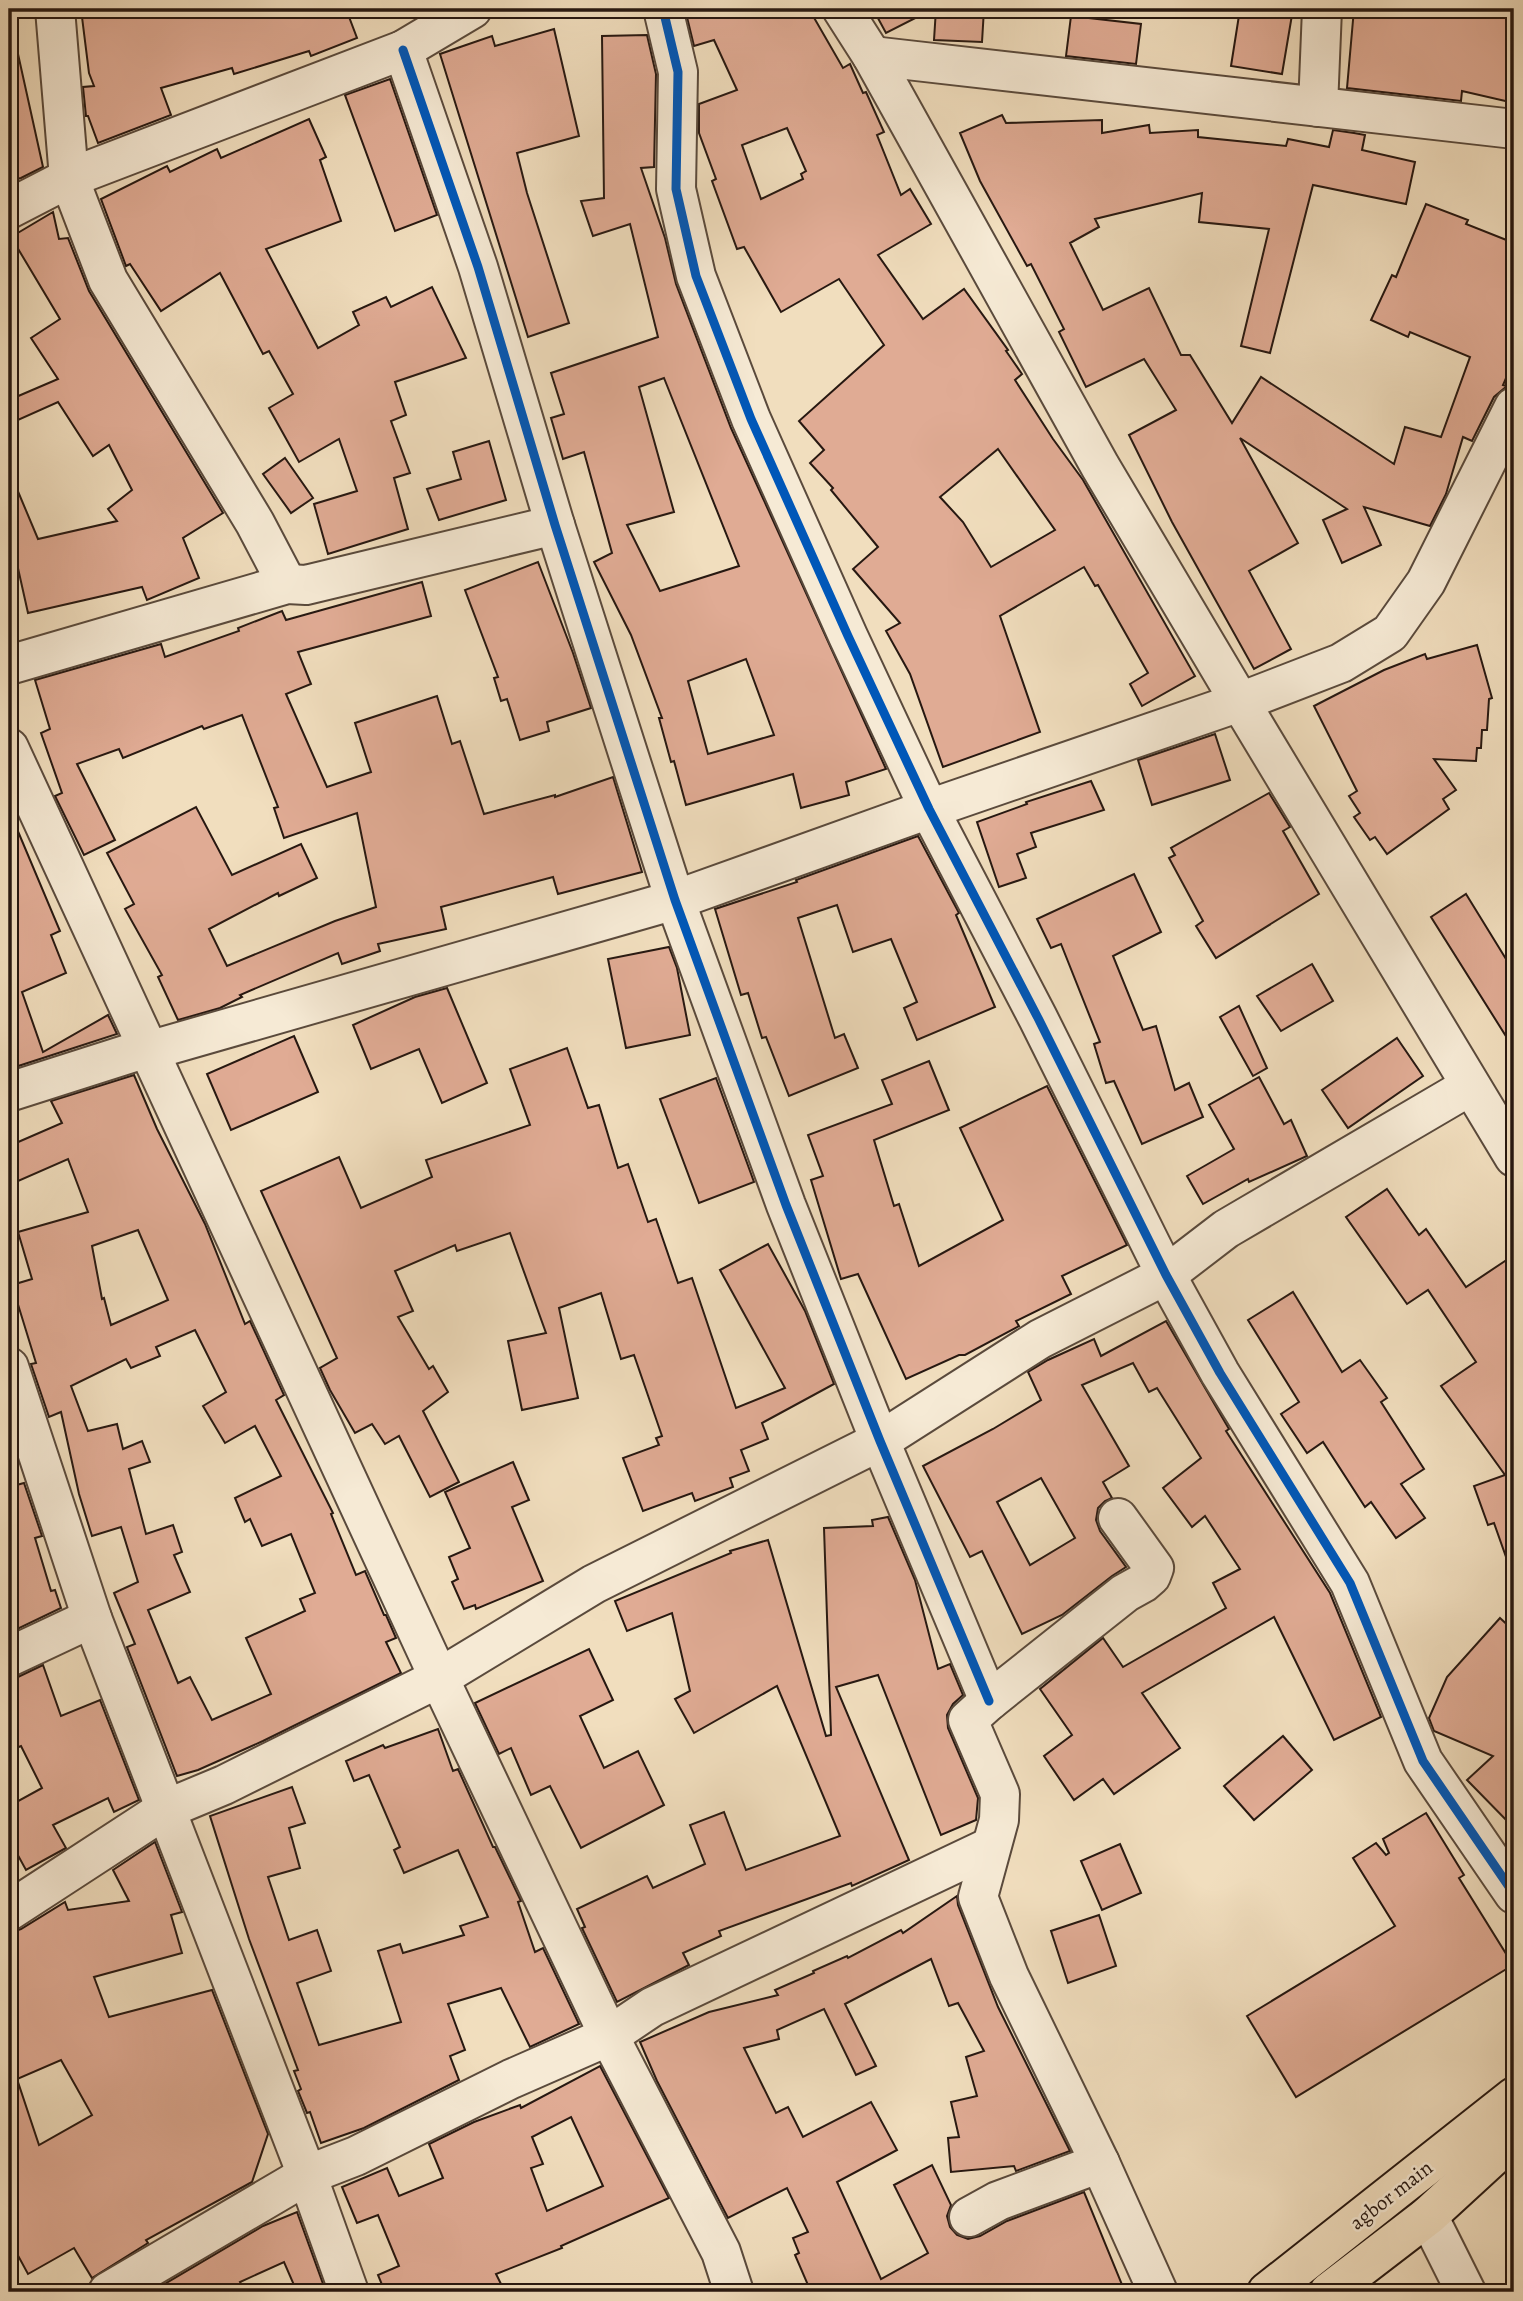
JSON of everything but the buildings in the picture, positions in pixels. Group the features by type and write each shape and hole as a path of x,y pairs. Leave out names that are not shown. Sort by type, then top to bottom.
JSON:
{"main road":[{"name":"agbor main","path":"1267,2292 1514,2097"},
{"name":"agbor main","path":"1329,2292 1428,2216 1514,2137"}],"street":[{"path":"55,9 69,178 107,280 255,523 288,584"},
{"path":"9,209 69,178 403,50 472,9"},
{"path":"663,9 678,72 676,189 696,276 751,419 842,623 929,809 1038,1018 1166,1275 1220,1373 1350,1583 1423,1761 1514,1894"},
{"path":"842,9 872,56 1100,466 1514,1157"},
{"path":"1318,107 1322,9"},
{"path":"403,50 478,267 555,525 674,900 786,1205 880,1441 989,1701"},
{"path":"872,56 1514,129"},
{"path":"9,1092 146,1048 155,1049 674,900 1240,702 1341,663 1390,633 1426,582 1514,407"},
{"path":"9,665 288,584 306,585 555,525"},
{"path":"9,748 439,1678 609,2036 720,2252 734,2292"},
{"path":"9,1911 164,1810 224,1785 439,1678 594,1584 880,1441 1040,1339 1166,1275 1226,1229 1471,1086"},
{"path":"9,1367 92,1618 307,2175 349,2292"},
{"path":"1118,1518 1154,1568 1151,1576 1125,1593 968,1720 1000,1794 999,1820 978,1897 1009,1976 1100,2164 1158,2292"},
{"path":"9,1657 92,1618"},
{"path":"108,2292 164,2278 307,2175 356,2156 511,2079 609,2036 652,2007 990,1847"},
{"path":"969,2217 998,2201 1100,2164"},
{"path":"1428,2216 1466,2292"}],"cycle path":[{"path":"663,9 678,72 676,189 696,276 751,419 848,636 929,809 1038,1018 1166,1275 1220,1373 1350,1583 1423,1761 1514,1894"},
{"path":"403,50 478,267 555,525 675,900 786,1205 880,1441 989,1701"}]}
